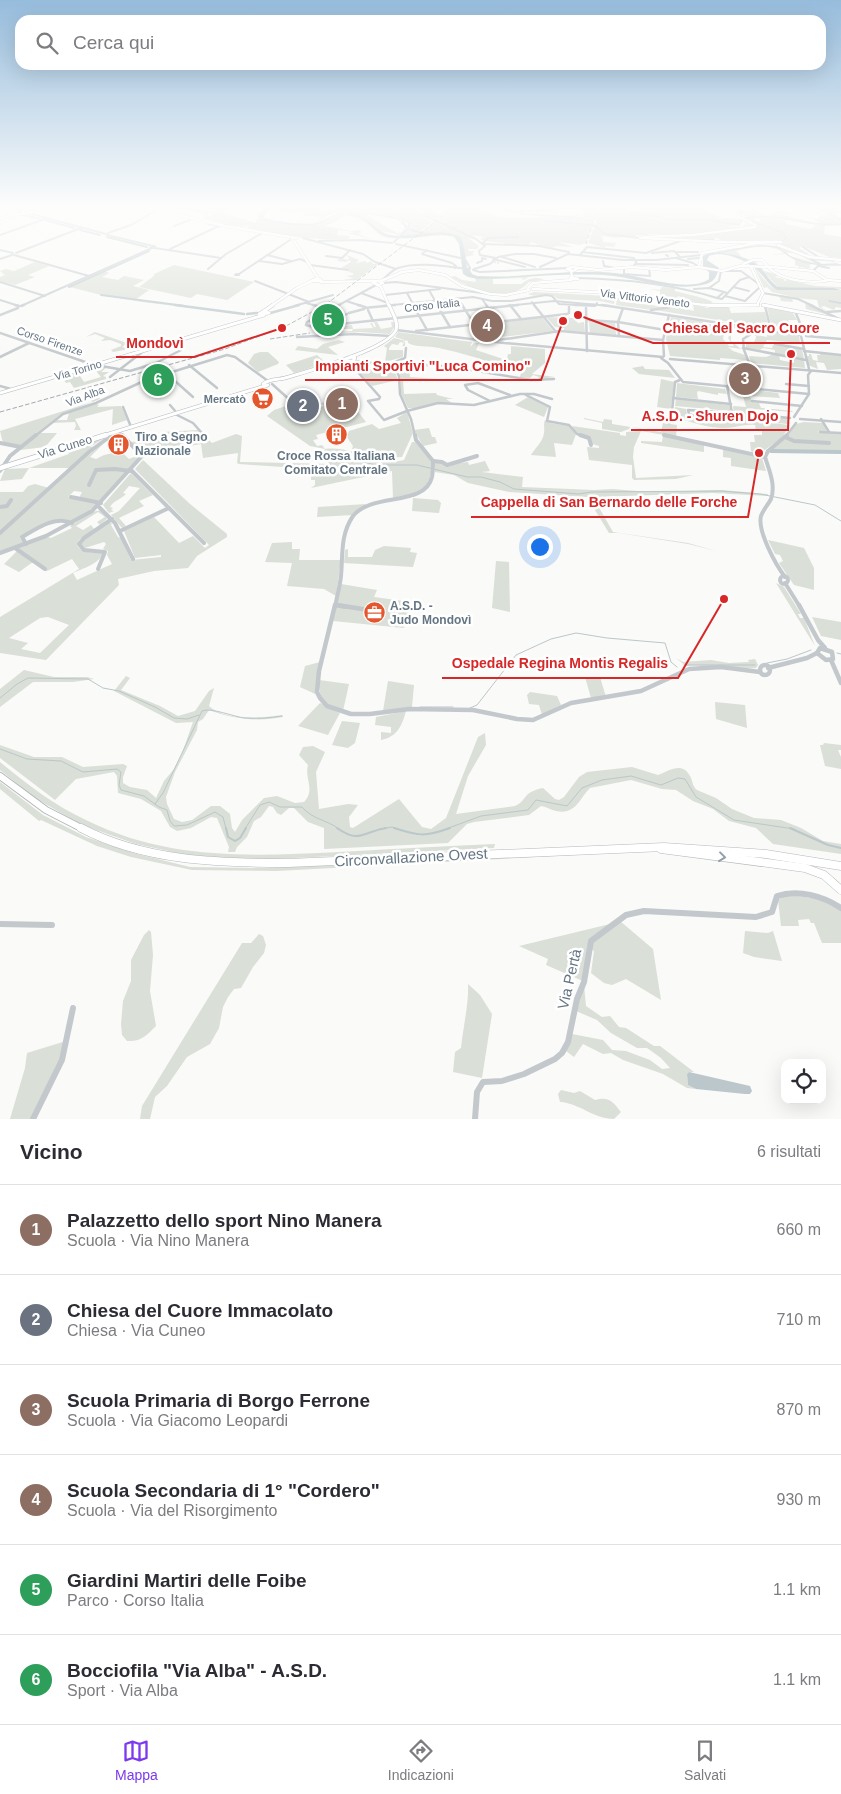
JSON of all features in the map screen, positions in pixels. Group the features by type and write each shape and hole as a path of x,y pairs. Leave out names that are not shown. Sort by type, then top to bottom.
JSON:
{"highway":[{"name":"Circonvallazione Ovest","path":"0,776 37,805 97,836 151,853 214,863 284,863 638,847 726,849 794,857 841,866"},
{"path":"638,847 805,868 824,875 841,890"}],"main road":[{"path":"305,258 314,278 321,281"},
{"path":"700,267 702,263 701,258"},
{"path":"822,258 841,260"},
{"path":"742,269 752,260 763,260 774,271 789,277 821,282 827,280"},
{"path":"394,333 397,324 380,283 407,271 424,270 445,275 461,286 490,294 504,295 564,280 573,273 583,270 624,267 677,270 700,267 720,271 768,267 813,271 827,280 841,282"},
{"path":"752,267 763,293 761,304"},
{"name":"Via Torino","path":"0,392 254,318 266,313 289,294 314,278 321,281 380,283"},
{"name":"Via Vittorio Veneto","path":"530,288 610,293 712,306 751,306 761,304 841,320"},
{"name":"Via Torino","path":"254,318 260,312 266,313"},
{"name":"Via Cuneo","path":"1,467 336,362 352,359 383,344 394,333"}],"street":[{"path":"28,258 89,276"},
{"path":"0,315 130,258"},
{"path":"208,270 221,258"},
{"path":"238,274 263,258"},
{"path":"282,258 291,260"},
{"path":"370,258 376,263 396,269 414,266 508,270 547,268"},
{"path":"436,258 452,263 456,268"},
{"path":"463,258 466,259 472,269"},
{"path":"477,263 482,262 483,258"},
{"path":"484,258 508,263 522,269 547,268 573,273 583,278 612,278 687,289 718,298"},
{"path":"489,258 494,260"},
{"path":"472,269 497,258"},
{"path":"503,258 535,267"},
{"path":"597,258 604,260 633,258"},
{"path":"634,258 637,264"},
{"path":"637,258 663,260 665,258"},
{"path":"681,258 700,267"},
{"path":"681,258 700,267"},
{"path":"687,261 691,258"},
{"path":"633,267 633,264 666,264 696,258"},
{"path":"818,258 810,259 829,268"},
{"path":"259,261 282,264 300,259 315,267 326,266 348,270"},
{"path":"540,267 559,259"},
{"path":"604,260 604,266 615,268"},
{"path":"499,262 508,263"},
{"path":"508,263 506,265 508,270"},
{"path":"813,271 820,265"},
{"path":"314,278 312,268 315,267"},
{"path":"624,267 624,274 648,276 650,276 650,268"},
{"path":"346,301 380,283 396,269"},
{"path":"687,289 709,288 735,299 746,301 760,285 742,269"},
{"path":"709,288 718,283 720,271"},
{"path":"714,302 742,278 757,278"},
{"path":"0,282 45,296"},
{"path":"255,282 317,306"},
{"path":"380,283 450,288 490,294"},
{"path":"733,287 749,291"},
{"path":"384,295 450,288"},
{"path":"429,290 450,327"},
{"path":"361,293 389,303"},
{"path":"407,293 430,334"},
{"path":"763,293 795,298 841,320"},
{"path":"266,313 333,295"},
{"path":"345,315 389,303 413,304 475,297 508,301 547,295 552,296 560,304 569,305 595,306 596,304 603,304 652,310 671,307"},
{"path":"458,299 485,341"},
{"path":"482,299 498,321"},
{"path":"529,299 556,332"},
{"path":"0,300 19,306"},
{"path":"346,301 368,308 374,320"},
{"name":"Corso Italia","path":"346,301 306,323 307,326 557,301"},
{"path":"508,301 521,319"},
{"path":"557,301 569,305"},
{"path":"829,301 841,303"},
{"path":"603,304 841,339"},
{"path":"761,304 771,330"},
{"path":"297,337 394,333 521,319 569,313 569,305"},
{"path":"586,306 587,351"},
{"path":"619,336 618,322 623,308"},
{"path":"795,311 803,334 809,394 785,437 768,450 765,457 772,482 772,496 760,524 783,577 789,579 786,583 822,648 834,654 834,657 829,660 807,658"},
{"path":"827,312 841,312"},
{"path":"670,315 663,340 664,351 680,381"},
{"path":"587,320 618,322 665,330"},
{"path":"750,365 744,348 744,339 754,333 754,327"},
{"path":"409,331 510,344 841,373"},
{"path":"492,342 495,339 556,332 663,340"},
{"name":"Corso Firenze","path":"0,333 95,365"},
{"path":"505,339 510,344"},
{"path":"95,365 129,371 155,364 182,349 174,342"},
{"path":"0,357 29,343"},
{"path":"774,344 841,355"},
{"path":"397,364 405,358 406,348"},
{"path":"744,348 806,360"},
{"path":"110,377 145,350"},
{"name":"Via Alba","path":"1,467 21,447 63,414 98,402 144,381 190,365 227,355 235,357 269,383"},
{"path":"552,399 532,394 520,394 466,405 438,403 407,411 383,420 368,402 380,397 355,369 352,359 387,364 453,367 531,380 554,379"},
{"path":"397,364 400,393 416,441 434,461 447,465 477,456"},
{"path":"190,365 217,388"},
{"path":"166,373 193,397"},
{"path":"144,381 161,397"},
{"path":"669,423 671,421 675,382 809,394"},
{"path":"269,383 291,402"},
{"path":"490,401 468,390 465,385 479,383 512,395"},
{"path":"786,384 809,386"},
{"path":"0,386 11,389"},
{"path":"720,412 721,419 718,420 691,415 688,410 691,409 732,413 727,386"},
{"path":"520,394 550,407 546,418 547,421 570,426 577,434 588,437 591,445"},
{"path":"673,398 731,404"},
{"path":"752,401 802,406"},
{"path":"170,406 175,413 193,423 201,432"},
{"path":"123,407 131,427"},
{"path":"758,415 841,422"},
{"path":"821,419 829,432"},
{"path":"0,533 86,456 118,431 142,456 100,504 72,523 26,544 0,553"},
{"path":"820,432 841,433"},
{"path":"664,435 719,448 753,452 765,457"},
{"path":"785,437 794,441 829,443"},
{"path":"0,443 21,447"},
{"path":"434,461 431,484 422,491 407,497 367,504 354,515 345,532 341,578 316,690 323,703 349,714 368,715 411,709 474,710 507,718 531,720 541,718 571,703 638,692 688,668 760,670 762,666 771,669 807,658 822,648"},
{"path":"89,485 96,470 131,470 204,543"},
{"path":"71,497 100,504 120,531 133,559"},
{"path":"0,507 7,506 11,500"},
{"path":"120,531 169,508"},
{"path":"26,544 22,537 39,529 61,519 72,523"},
{"path":"98,569 105,552 86,550 80,548 79,544 84,538 112,519"},
{"path":"15,548 45,569"},
{"path":"335,605 381,612"},
{"path":"817,653 821,658"},
{"path":"829,660 841,683"},
{"name":"Via Pertà","path":"475,1119 477,1092 483,1082 499,1082 515,1077 555,1059 562,1053 568,1042 577,999 584,982 591,941 626,915 644,911 760,916 772,913 777,896 784,894 822,898 841,908"},
{"path":"0,924 52,925"},
{"path":"33,1119 62,1060 73,1008"}],"shaded area":[{"path":"340,258 348,260 349,258 355,258 359,260 356,263 371,261 373,264 378,264 355,281 343,280 354,278 346,276 353,275 353,273 348,272 339,280 350,270 341,268 351,262 350,260 345,262 337,261"},
{"path":"461,258 466,258 467,268 472,274 477,276 605,272 667,283 691,285 709,279 709,272 703,267 703,258 708,258 707,260 719,268 715,278 709,283 681,287 604,275 478,279 463,274"},
{"path":"737,258 746,258 752,261 778,287 834,288 841,290 777,290 747,263"},
{"path":"792,258 819,264 835,263 811,259 841,260 833,261 841,265 823,266 811,264 809,266 811,267 808,269 798,268 799,266 795,265 795,260"},
{"path":"753,261 764,271 778,275 775,277 784,279 784,281 788,280 816,286 841,287 841,289 778,287"},
{"path":"35,262 49,266 28,275 35,277 15,285 0,281 0,277 5,275 0,271 6,269 14,271"},
{"path":"174,265 254,282 227,300 197,294 191,298 139,287 154,276 154,274"},
{"path":"754,267 770,286 777,290 841,290 841,302 828,300 828,302 841,303 841,308 836,307 834,310 824,306 821,307 827,311 819,307 817,300 795,298 801,301 792,298 793,302 781,301 779,295 794,297 772,292 767,287 764,288"},
{"path":"105,271 109,273 102,277 118,280 124,276 144,280 133,286 149,290 135,300 244,314 142,302 101,295 70,287"},
{"path":"455,276 462,280 476,282 475,278 529,277 523,280 522,278 493,279 493,284 522,284 527,280 536,278 544,280 529,282 521,289 501,294 490,293 469,286 451,277"},
{"path":"662,287 675,288 675,291 713,302 709,304 680,301 688,299 678,296 676,300 648,296 648,294 661,297 660,291 649,289 660,290"},
{"path":"534,292 609,296 615,298 614,304 600,301 558,299 551,295 535,296 528,294"},
{"path":"631,296 645,298 644,303 664,308 652,310 616,305 617,298 636,300 631,298"},
{"path":"805,303 837,317 806,309"},
{"path":"693,305 709,308 708,306 729,307 731,313 765,312 769,328 655,310 674,306 694,311"},
{"path":"767,307 793,313 797,320 788,320 791,325 799,326 799,332 772,328"},
{"path":"542,317 553,331 501,337 495,328 498,324 497,322"},
{"path":"546,317 573,318 578,323 584,322 585,332 564,331 564,328 555,327"},
{"path":"671,317 701,321 706,324 741,327 727,330 726,332 730,333 724,334 723,339 729,346 734,346 728,338 731,335 731,341 741,349 728,347 745,355 747,360 670,356 666,339"},
{"path":"394,320 395,326 390,334 359,332 324,334 325,332 352,331 353,329 373,328 370,323 376,327 374,322 377,322 381,329 392,327 391,322 394,322"},
{"path":"589,321 615,323 616,335 590,333"},
{"path":"352,325 353,329 313,329"},
{"path":"755,328 757,329 757,335 767,337 768,330 799,335 800,343 767,340 763,347 772,348 773,345 802,349 804,359 775,353 775,350 746,348 746,344 755,340"},
{"path":"95,332 127,343 122,347 126,348 159,338 165,344 145,349 140,347 113,352 111,350 121,346 121,344 110,340 101,341 105,338 95,334 86,337"},
{"path":"398,332 472,342 470,347 474,343 479,343 476,350 512,362 507,359 508,354 511,354 511,346 545,349 545,363 532,374 555,377 538,379 539,377 533,375 530,378 520,377 521,373 491,362 435,347 411,345 408,341 395,337"},
{"path":"394,338 407,341 402,341 405,342 405,346 402,346 404,343 400,342 398,345 392,344 389,348 389,350 403,350 403,357 385,362 387,348 384,346"},
{"path":"339,340 345,342 328,347 338,355 295,350 298,346 317,349 323,344"},
{"path":"268,352 279,362 278,364 258,372 248,363 254,354"},
{"path":"820,353 841,355 841,369 827,370 824,363 816,362 818,369 808,365 807,356 809,354 811,354 813,360 818,361 817,355 820,355"},
{"path":"774,354 779,355 780,360 794,363 794,359 804,360 805,368 751,363 749,356 766,357"},
{"path":"317,355 326,363 294,373 286,365"},
{"path":"355,362 363,362 369,369 385,371 386,369 376,367 377,365 369,364 368,366 366,363 393,367 398,380 372,386 353,365"},
{"path":"643,366 645,369 669,370 675,378 639,374 632,368"},
{"path":"101,367 106,368 101,372 109,372 103,376 106,379 74,388 70,382 66,383 61,376 71,372 78,373 84,382 101,377 96,371"},
{"path":"409,370 410,377 438,379 403,380 404,394 436,393 437,395 453,399 446,399 452,403 408,408 401,393 400,371"},
{"path":"661,379 674,382 671,409 657,407"},
{"path":"677,383 725,389 727,394 718,393 718,395 698,391 698,399 676,397"},
{"path":"736,388 778,393 780,398 750,396 752,402 759,403 761,408 793,411 756,409 757,415 786,418 789,421 788,424 768,422 788,425 785,434 778,440 763,452 756,452 761,456 751,451 750,442 755,442 754,435 762,435 762,431 756,430 755,425 718,428 674,416 675,407 686,409 687,414 708,420 722,421 722,413 734,414 733,406 746,407 743,396 737,395"},
{"path":"99,397 100,399 60,415 20,446 3,443 0,431 92,402 91,400"},
{"path":"528,397 548,407 544,417 515,405"},
{"path":"676,399 729,405 731,411 675,406"},
{"path":"327,402 328,407 326,408 332,415 356,409 366,422 316,435 318,439 313,440 317,446 322,445 325,449 310,446 267,416 274,410 289,405 291,406 289,409 297,417 291,409 292,407 299,414 324,406 321,403"},
{"path":"96,404 99,405 97,407 121,406 127,420 112,425 113,409 75,419 81,430 74,430 75,422 52,423 56,420 67,420 69,413"},
{"path":"407,412 413,433 402,457 377,458 352,449 353,446 347,437 349,431 372,424 379,429 401,423 397,418"},
{"path":"584,418 603,422 604,419 612,420 612,424 631,427 621,432 602,429 602,423"},
{"path":"545,420 550,423 569,426 576,434 572,445 554,443 556,457 531,455 541,442"},
{"path":"804,422 822,423 827,431 818,431 819,433 841,433 841,453 769,451 786,438 794,441 787,437 796,424"},
{"path":"663,423 677,425 676,437 641,431 634,447 633,457 636,478 693,475 676,479 634,480 632,478 632,465 589,460 587,447 599,448 599,446 592,444 590,438 577,434 572,426 620,433 620,435 626,436 626,432 639,431 639,428 661,432"},
{"path":"429,428 432,437 435,437 437,443 423,446 414,430"},
{"path":"198,430 212,443 236,434 242,436 240,462 329,464 327,457 323,455 325,449 346,450 373,459 392,462 404,460 412,442 415,442 432,461 430,479 417,492 393,498 392,471 311,488 315,485 315,480 311,480 311,474 306,473 311,469 239,464 237,463 238,453 203,458 201,444 143,454 131,442 162,439 163,432"},
{"path":"40,433 57,433 45,447 20,450"},
{"path":"109,435 90,447 94,447 70,468 29,468 69,454 67,449"},
{"path":"116,435 121,437 111,442 129,459 139,455 140,458 129,470 116,468 94,470 88,485 96,470 113,469 127,472 100,501 79,498 82,492 74,491 68,497 99,503 72,522 67,520 54,521 21,536 20,538 24,544 0,552 0,535 90,454 105,442 90,457 96,459 118,452 108,440"},
{"path":"663,435 704,445 704,452 641,443 641,441 662,442"},
{"path":"723,449 762,458 766,471 731,466 731,458 723,457"},
{"path":"143,460 190,504 227,534 227,537 197,556 188,568 154,571 118,579 119,585 46,660 0,653 0,617 79,569 72,559 47,571 17,548 48,537 51,538 72,528 70,526 92,512 101,510 108,518 100,525 97,522 105,517 98,512 76,526 83,530 91,525 94,529 79,540 77,545 79,548 88,552 103,553 95,563 73,573 77,580 112,564 107,555 108,551 103,549 106,544 104,542 85,548 81,544 82,541 109,523 112,523 111,525 118,537 121,538 131,560 161,557 161,555 135,558 124,531 154,517 179,543 193,536 205,548 209,545 135,469","holes":["48,617 69,625 40,653 21,649 28,643 9,638 40,618"]},
{"path":"435,461 445,465 468,462 469,465 485,461 490,471 482,472 523,477 522,487 612,489 650,492 722,490 768,494 768,496 712,493 593,497 613,532 688,543 716,551 688,544 609,533 587,497 509,492 468,483 454,475 435,472"},
{"path":"29,468 22,479 0,481 5,469"},
{"path":"131,473 153,495 139,501 144,506 119,518 126,526 122,528 111,515 119,511 140,488 129,486 123,493 126,494 110,507 114,511 109,513 103,505"},
{"path":"35,484 49,488 0,532 0,508 7,505 0,507 0,492 23,492 28,486"},
{"path":"413,498 438,500 441,503 439,513 412,511"},
{"path":"366,504 353,515 317,517 318,507"},
{"path":"768,540 804,548 814,568 814,590 794,585 779,563 783,561 780,555 775,554"},
{"path":"292,542 292,549 300,549 299,560 341,560 336,596 324,589 287,586 292,563 265,562 272,543"},
{"path":"384,546 411,548 410,552 417,553 413,567 344,563 345,550 348,549 348,557 372,557 375,550"},
{"path":"17,551 33,562 19,572 4,564"},
{"path":"496,561 509,562 510,612 492,608"},
{"path":"776,583 784,587 801,614 798,614 800,618 804,618 815,646"},
{"path":"341,584 377,590 374,597 411,602 404,628 333,621"},
{"path":"812,617 841,622 841,640 821,636"},
{"path":"676,658 683,662 711,660 729,663 749,662 748,660 755,659 758,665 756,668 686,666"},
{"path":"320,662 315,694 300,687 305,666"},
{"path":"24,670 54,677 87,677 94,679 73,682 33,682 0,707 0,689"},
{"path":"126,676 130,678 121,690 160,706 178,716 195,711 209,691 214,688 209,706 216,711 244,717 282,715 283,717 245,719 227,716 209,710 203,719 198,722 197,730 175,772 166,797 174,819 182,822 192,820 211,806 220,806 230,814 232,828 235,832 242,820 264,798 277,796 295,803 304,802 309,793 308,765 299,755 303,747 313,746 325,752 316,772 319,809 348,804 358,805 349,817 350,827 353,828 399,799 422,827 431,829 446,818 478,737 485,733 486,745 468,776 456,814 515,806 528,794 543,788 555,799 559,800 564,797 579,777 587,772 632,767 658,775 679,768 687,771 697,790 716,798 732,809 754,818 781,820 801,828 823,841 841,844 841,854 773,844 756,828 729,821 713,809 693,801 676,790 662,789 631,780 590,788 576,805 568,811 556,811 541,806 529,815 467,824 448,843 324,849 324,828 308,822 294,808 289,808 281,815 273,807 269,806 261,817 254,821 247,837 237,847 235,852 228,852 229,847 217,818 211,817 191,828 177,831 170,827 161,811 141,799 118,793 117,776 114,772 76,779 55,800 0,758 0,745 34,757 62,757 83,767 123,764 127,766 123,783 130,787 147,790 156,798 164,781 174,769 181,756 193,722 176,723 114,691"},
{"path":"585,677 600,677 606,697 591,698"},
{"path":"319,680 349,684 343,711 331,706 324,700 320,693"},
{"path":"388,681 414,685 412,707 383,711"},
{"path":"530,692 557,696 561,705 542,715 539,705 529,704 527,695"},
{"path":"715,702 745,705 747,728 716,719"},
{"path":"320,703 340,713 328,735 298,726"},
{"path":"406,711 398,730 387,739 381,740 381,732 391,733 391,727 375,725 376,717"},
{"path":"342,721 360,723 355,743 348,748 332,745"},
{"path":"824,743 841,745 841,750 838,750 841,757 841,769 825,766 820,745"},
{"path":"0,762 64,809 88,821 119,834 181,849 212,853 275,854 495,844 494,848 255,860 187,855 136,844 82,825 35,798 0,770"},
{"path":"0,782 43,815 86,837 133,853 190,867 264,868 612,853 277,871 192,870 131,857 97,846 41,820 39,821 0,789"},
{"path":"796,896 819,899 841,910 841,943 822,943 814,923 811,923 809,919 798,920 799,926 781,926 778,900 782,897"},
{"path":"620,921 653,949 661,1000 626,979 612,985 604,983 591,973 594,951 591,949 592,942"},
{"path":"610,924 589,939 583,981 546,965 548,959 519,946"},
{"path":"149,930 151,932 153,955 150,991 156,1026 140,1039 127,1041 122,1035 121,1024 123,1001 131,981 131,960 144,935"},
{"path":"745,931 768,933 773,931 782,961 754,957 743,953"},
{"path":"259,934 263,936 266,945 264,953 253,967 241,988 234,989 228,997 223,1007 219,1028 210,1044 187,1057 167,1086 155,1097 150,1119 140,1119 142,1106 242,943 251,943"},
{"path":"468,984 480,995 492,1014 482,1078 453,1072 455,1052 461,1048 467,1007"},
{"path":"584,985 586,1006 602,1017 610,1016 619,1027 626,1028 654,1046 660,1046 694,1072 687,1074 688,1085 696,1089 687,1088 663,1074 623,1060 611,1053 603,1054 583,1044 574,1057 566,1051 572,1034 603,1040 612,1050 626,1051 650,1060 662,1069 670,1068 661,1058 647,1048 637,1048 611,1033 597,1020 576,1011"},
{"path":"66,1041 62,1055 31,1119 10,1119 25,1068 27,1053"},
{"path":"689,1072 750,1086 752,1091 750,1094 745,1094 696,1089 688,1085 687,1074"},
{"path":"561,1090 574,1093 580,1091 595,1100 607,1099 621,1112 614,1119 607,1118 574,1105 560,1102 558,1094"}],"waterway":[{"path":"69,287 133,258"},
{"path":"794,258 803,262 822,265 841,265"},
{"path":"101,295 185,306"},
{"path":"175,305 244,314"},
{"path":"247,314 257,313"},
{"path":"771,451 841,452"},
{"path":"324,452 344,454 374,465 417,465 467,477 481,477 500,482 514,489 579,494 591,492 721,491 760,494 815,505 841,521"},
{"path":"470,708 477,705 516,655 551,639 576,633 607,638 665,643 671,662 677,667"},
{"path":"767,663 787,659 811,650"},
{"path":"837,653 841,654"},
{"path":"684,665 755,665"},
{"path":"0,698 17,684 28,678 88,679 103,688 119,691 155,707 174,718 187,719 199,715"},
{"path":"420,707 453,707"},
{"path":"155,804 163,793 202,711 211,710 245,718 282,716"},
{"path":"0,749 27,759 61,761 83,772 117,769 121,772 119,785 121,790 144,796 159,807 167,810 170,821 174,826 187,825 215,812 223,817 226,829"},
{"path":"446,829 481,816 528,810 536,800 567,806 582,788 602,780 631,776 661,785 678,778 685,779 696,797 734,820 791,829"},
{"path":"245,829 260,805 269,802 280,807 302,807 311,815 339,829"},
{"path":"226,828 228,837 235,841 240,838 246,828"},
{"path":"337,828 345,833 356,836 386,828"},
{"path":"380,829 386,828"},
{"path":"386,828 398,829"},
{"path":"394,828 410,833 422,834 434,833 450,828"},
{"path":"791,829 828,845 841,848"}],"tunnel":[{"path":"494,262 499,263"}],"railway":[{"path":"0,412 225,349 286,326 325,305 387,258"},
{"path":"270,339 310,333"}],"place":[{"name":"Chiesa del Sacro Cuore","path":"578,315"},
{"name":"Giardini Martiri delle Foibe","path":"328,320"},
{"name":"Impianti Sportivi \"Luca Comino\"","path":"563,321"},
{"name":"Scuola Secondaria di 1° \"Cordero\"","path":"487,326"},
{"name":"Mondovì","path":"282,328"},
{"name":"A.S.D. - Shuren Dojo","path":"791,354"},
{"name":"Scuola Primaria di Borgo Ferrone","path":"745,379"},
{"name":"Bocciofila \"Via Alba\" - A.S.D.","path":"158,380"},
{"name":"Mercatò","path":"262,399"},
{"name":"Palazzetto dello sport Nino Manera","path":"342,404"},
{"name":"Chiesa del Cuore Immacolato","path":"303,406"},
{"name":"Croce Rossa Italiana Comitato Centrale","path":"336,435"},
{"name":"Tiro a Segno Nazionale","path":"119,444"},
{"name":"Cappella di San Bernardo delle Forche","path":"759,453"},
{"name":"Ospedale Regina Montis Regalis","path":"724,599"},
{"name":"A.S.D. - Judo Mondovì","path":"374,613"}]}
